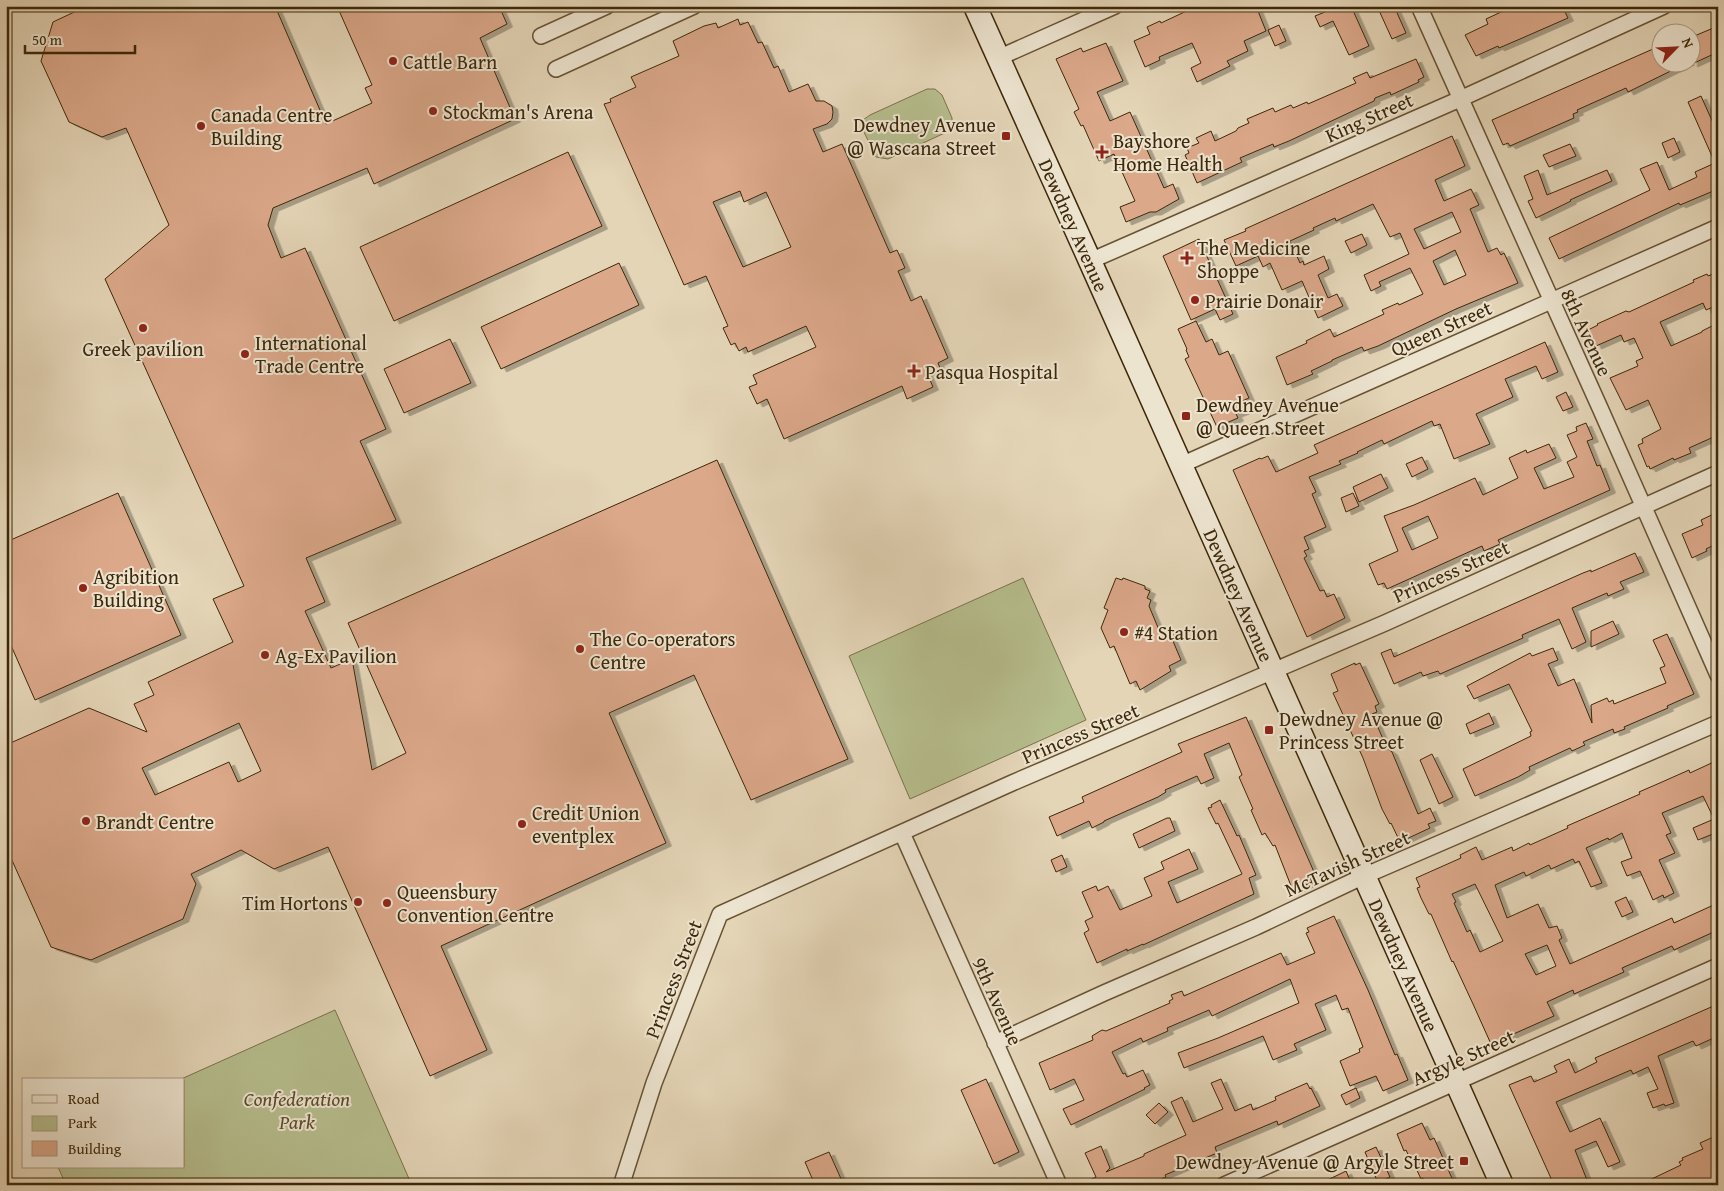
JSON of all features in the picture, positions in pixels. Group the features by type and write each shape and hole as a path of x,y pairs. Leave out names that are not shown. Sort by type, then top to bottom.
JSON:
{"main road":[{"name":"Dewdney Avenue","path":"975,6 1502,1185"}],"street":[{"path":"541,36 607,6"},
{"path":"556,69 694,6"},
{"path":"998,58 1115,6"},
{"name":"8th Avenue","path":"1419,6 1718,675"},
{"name":"King Street","path":"1090,261 1460,99 1664,6"},
{"name":"Queen Street","path":"1181,465 1718,227"},
{"name":"Princess Street","path":"622,1183 654,1082 720,914 1273,670 1385,623 1718,473"},
{"name":"McTavish Street","path":"995,1043 1364,876 1718,722"},
{"name":"9th Avenue","path":"902,833 1059,1185"},
{"name":"Argyle Street","path":"1224,1185 1718,966"}],"green space":[{"path":"927,89 935,89 942,95 952,118 952,126 947,132 888,159 876,157 862,128 863,120"},
{"path":"1023,578 1086,720 910,799 849,656"},
{"name":"Confederation Park","path":"335,1010 410,1181 401,1185 66,1185 58,1168 185,1168 185,1078 183,1078"}],"building":[{"path":"87,6 275,6 326,124 372,103 365,88 372,85 337,6 499,6 507,24 480,38 515,119 374,184 367,168 273,208 268,225 281,258 305,248 386,429 360,441 396,520 306,558 325,602 305,611 331,668 352,659 372,770 406,753 348,623 717,460 848,759 751,800 694,675 609,713 666,843 441,946 487,1050 430,1076 328,847 274,869 241,850 191,874 196,884 183,919 91,960 51,947 6,847 6,745 89,708 147,732 134,704 154,695 148,682 233,642 213,599 244,586 105,279 169,225 126,128 102,137 69,122 41,61 53,22","holes":["239,723 261,771 238,782 229,762 155,795 142,768"]},
{"path":"1203,6 1256,6 1266,31 1244,41 1248,51 1227,61 1230,66 1197,82 1191,68 1201,63 1192,43 1159,57 1160,60 1145,67 1134,41 1150,34 1147,27 1160,21 1161,23 1193,8 1194,10"},
{"path":"1329,6 1351,6 1369,46 1349,55 1333,21 1320,27 1315,16 1330,10"},
{"path":"1377,6 1394,6 1406,33 1392,39"},
{"path":"1514,6 1562,6 1568,18 1476,56 1465,35 1488,24 1486,19"},
{"name":"Pasqua Hospital","path":"738,19 740,25 748,22 758,43 762,42 774,68 778,66 789,92 808,84 816,101 824,101 832,106 832,119 827,124 813,129 823,152 842,144 890,253 897,250 905,268 898,271 911,301 921,296 948,358 938,363 940,368 927,373 933,387 907,399 902,386 784,439 767,399 757,404 749,387 757,384 753,375 816,347 806,326 748,352 746,347 739,351 735,343 731,345 723,328 728,326 706,276 684,285 604,104 611,102 610,99 636,87 631,77 679,56 673,41 704,26 716,23 718,28","holes":["740,191 744,202 766,192 791,247 743,267 713,202"]},
{"path":"1279,25 1286,41 1275,46 1268,30"},
{"path":"1718,26 1718,52 1702,59 1702,33"},
{"path":"1106,43 1123,81 1097,92 1110,121 1130,112 1164,188 1173,184 1179,199 1156,212 1150,212 1126,222 1120,207 1135,201 1114,154 1099,161 1083,125 1081,126 1074,112 1079,109 1056,59 1081,48 1083,52"},
{"path":"1652,49 1652,72 1669,72 1628,92 1626,88 1577,110 1578,112 1573,114 1574,118 1510,146 1508,143 1503,145 1492,120"},
{"path":"1416,59 1424,77 1418,80 1419,82 1391,95 1390,92 1375,98 1374,101 1289,141 1274,147 1273,144 1240,158 1242,162 1197,183 1185,155 1189,153 1187,148 1199,143 1196,138 1211,131 1215,141 1249,123 1247,119 1273,108 1275,112 1291,105 1293,108 1307,102 1308,104 1356,83 1353,78 1367,72 1370,78"},
{"path":"1701,96 1718,134 1718,189 1680,205 1679,203 1559,259 1549,238 1650,190 1640,169 1657,162 1669,190 1697,177 1695,172 1715,163 1688,102"},
{"path":"1452,136 1465,166 1435,180 1444,201 1471,189 1479,205 1470,209 1488,252 1497,248 1501,255 1504,253 1518,283 1456,309 1378,346 1364,351 1362,347 1332,360 1311,371 1313,374 1287,385 1276,357 1307,343 1306,341 1330,329 1334,337 1384,314 1382,310 1398,303 1399,305 1423,294 1410,268 1379,282 1381,286 1371,291 1364,275 1409,254 1400,233 1390,237 1373,204 1336,221 1335,218 1290,241 1300,263 1303,261 1304,265 1324,256 1329,269 1318,275 1328,298 1337,294 1343,306 1318,318 1302,281 1282,290 1270,263 1263,267 1258,256 1236,266 1224,240 1246,231 1245,229","holes":["1452,212 1461,232 1424,249 1414,229","1455,250 1466,275 1444,285 1433,261"]},
{"path":"1674,138 1680,152 1668,158 1662,143"},
{"path":"1570,144 1576,156 1549,167 1543,155"},
{"path":"568,152 602,226 394,321 360,247"},
{"path":"1538,170 1547,195 1607,170 1612,181 1536,218 1528,201 1533,199 1524,176"},
{"path":"1362,234 1367,245 1351,253 1345,241"},
{"path":"1199,239 1233,314 1220,320 1215,309 1191,320 1163,256"},
{"path":"619,263 639,305 501,369 481,327"},
{"path":"1718,272 1718,305 1706,310 1703,303 1660,322 1671,346 1712,326 1718,340 1718,435 1689,448 1691,453 1674,460 1673,458 1650,469 1649,466 1647,467 1638,445 1643,443 1642,439 1661,429 1648,400 1626,410 1610,378 1638,366 1636,361 1643,358 1634,338 1624,342 1621,335 1596,346 1588,330 1597,324 1626,311 1629,312 1694,282 1693,280"},
{"path":"1196,321 1206,342 1212,339 1219,355 1228,351 1249,398 1240,402 1244,411 1236,414 1238,418 1217,427 1185,359 1189,357 1178,329"},
{"path":"450,339 471,383 404,413 384,369"},
{"path":"1545,342 1558,372 1542,379 1536,366 1505,379 1513,397 1476,414 1490,444 1454,459 1440,424 1434,426 1432,421 1384,444 1382,440 1339,461 1341,464 1309,477 1316,492 1312,494 1326,527 1304,537 1309,549 1304,551 1307,556 1304,558 1320,591 1324,590 1327,597 1334,594 1345,618 1307,637 1233,470 1268,456 1276,472 1318,453 1314,445"},
{"path":"1566,392 1573,407 1563,411 1556,397"},
{"path":"1586,423 1593,439 1587,441 1597,466 1600,465 1610,490 1498,540 1500,544 1484,551 1482,546 1387,589 1384,583 1378,585 1369,564 1398,551 1384,516 1475,478 1483,495 1518,478 1509,458 1526,450 1527,453 1549,444 1556,458 1534,468 1544,489 1574,477 1567,462 1577,457 1567,435 1577,431 1576,427","holes":["1428,516 1438,538 1412,550 1402,528"]},
{"path":"1422,457 1428,469 1412,477 1406,464"},
{"path":"1381,474 1388,488 1359,502 1353,487"},
{"name":"Agribition Building","path":"118,493 181,635 35,700 6,634 6,542"},
{"path":"1353,493 1359,506 1346,512 1341,498"},
{"path":"1718,512 1718,543 1692,558 1682,534 1703,525 1701,520"},
{"path":"1635,553 1644,572 1620,582 1624,589 1608,596 1607,593 1572,608 1586,642 1572,649 1559,619 1522,635 1523,638 1440,674 1438,671 1423,676 1421,672 1394,684 1381,653 1391,649 1394,657 1583,573 1591,570 1591,572"},
{"name":"#4 Station","path":"1116,578 1122,580 1123,578 1145,586 1145,589 1150,591 1147,598 1151,600 1149,606 1159,630 1167,627 1181,660 1169,666 1171,671 1140,690 1136,681 1130,684 1114,646 1110,648 1101,628 1108,610 1104,608"},
{"path":"1613,621 1619,634 1591,647 1591,631"},
{"path":"1667,634 1694,694 1667,706 1668,708 1624,727 1625,729 1614,733 1613,729 1583,742 1585,745 1572,751 1570,748 1529,767 1530,770 1518,777 1475,796 1463,769 1531,736 1530,732 1532,731 1509,684 1474,699 1467,686 1530,653 1532,656 1553,648 1558,660 1548,664 1558,686 1574,679 1592,723 1591,705 1607,698 1609,702 1613,700 1614,704 1666,683 1660,668 1665,666 1653,640"},
{"path":"1355,663 1355,665 1360,663 1379,704 1375,706 1377,712 1372,714 1387,748 1392,752 1418,814 1430,808 1436,821 1428,824 1430,828 1400,842 1382,809 1363,758 1333,693 1338,691 1331,674"},
{"path":"1489,713 1494,724 1470,734 1466,724"},
{"path":"1246,717 1314,872 1309,874 1312,882 1293,891 1275,845 1273,846 1265,833 1262,835 1251,810 1253,809 1239,777 1242,775 1229,743 1204,754 1214,778 1201,784 1197,776 1165,790 1166,792 1158,797 1092,828 1089,821 1057,836 1049,817 1084,802 1082,797 1182,752 1178,744"},
{"path":"1432,754 1453,797 1439,804 1420,760"},
{"path":"1718,760 1718,832 1698,840 1693,828 1714,819 1703,796 1662,813 1671,833 1666,835 1675,853 1659,860 1674,893 1664,898 1663,895 1653,900 1640,871 1627,876 1621,862 1632,858 1622,833 1586,848 1602,883 1591,887 1579,861 1575,863 1573,859 1551,869 1549,865 1526,876 1524,872 1495,885 1507,918 1538,904 1549,928 1557,926 1562,938 1559,940 1570,964 1672,918 1674,923 1718,903 1718,930 1674,950 1672,946 1622,968 1624,972 1574,994 1573,990 1547,1002 1554,1016 1491,1044 1431,914 1429,914 1421,898 1417,888 1420,887 1416,878 1461,858 1460,855 1476,847 1482,860 1512,847 1513,851 1529,843 1530,845 1568,828 1567,826 1640,794 1639,792 1689,770 1690,773","holes":["1475,884 1503,941 1480,952 1470,930 1467,932 1452,894","1547,945 1556,966 1536,975 1525,954"]},
{"path":"1220,800 1237,836 1239,835 1256,875 1249,878 1254,894 1143,945 1127,951 1127,949 1097,963 1084,933 1089,930 1085,921 1093,917 1082,892 1096,886 1098,891 1108,886 1120,910 1152,896 1144,878 1164,869 1161,862 1189,849 1198,869 1168,882 1177,903 1242,874 1218,823 1216,824 1208,808"},
{"path":"1170,818 1175,831 1139,848 1133,834"},
{"path":"1062,855 1067,867 1056,872 1051,860"},
{"path":"1626,897 1633,912 1622,917 1615,902"},
{"path":"1334,916 1395,1055 1397,1054 1408,1080 1383,1091 1376,1076 1350,1086 1340,1061 1360,1052 1359,1049 1363,1047 1348,1008 1342,1010 1336,995 1315,1004 1326,1030 1294,1044 1297,1050 1273,1060 1263,1036 1184,1068 1178,1053 1299,1003 1290,979 1212,1016 1209,1010 1167,1028 1168,1031 1143,1042 1141,1038 1112,1052 1123,1074 1125,1073 1127,1077 1143,1070 1150,1085 1071,1125 1063,1109 1084,1100 1074,1079 1050,1090 1039,1063 1093,1040 1092,1036 1102,1030 1106,1031 1170,1003 1169,1001 1173,999 1171,995 1182,991 1184,996 1281,953 1287,965 1315,953 1306,933 1309,932 1307,928"},
{"path":"1718,1004 1718,1036 1696,1046 1693,1041 1658,1056 1674,1103 1653,1108 1647,1093 1658,1089 1648,1067 1633,1074 1631,1070 1556,1102 1570,1132 1600,1118 1620,1162 1608,1167 1596,1141 1575,1150 1589,1185 1554,1185 1509,1085 1531,1076 1534,1082 1557,1072 1554,1066 1569,1059 1575,1073 1597,1062 1595,1058"},
{"path":"986,1079 1019,1152 994,1164 961,1090"},
{"path":"1221,1079 1235,1111 1251,1104 1253,1110 1276,1100 1275,1097 1307,1083 1320,1106 1278,1125 1277,1121 1215,1147 1217,1153 1165,1175 1166,1177 1149,1185 1079,1185 1096,1177 1085,1153 1101,1146 1110,1168 1106,1172 1186,1135 1171,1102 1182,1097 1193,1122 1223,1109 1211,1083"},
{"path":"1356,1088 1360,1098 1346,1105 1341,1095"},
{"path":"1159,1103 1168,1112 1155,1124 1146,1115"},
{"path":"1422,1123 1430,1140 1434,1138 1455,1185 1426,1185 1406,1150 1404,1151 1397,1134"},
{"path":"1718,1135 1718,1177 1699,1185 1639,1185 1681,1165 1679,1162 1683,1160 1682,1158 1703,1149 1700,1143"},
{"path":"1376,1147 1390,1177 1378,1183 1365,1152"},
{"path":"829,1152 842,1181 835,1185 815,1185 805,1162"},
{"path":"1346,1171 1352,1185 1317,1185 1340,1174"}],"place":[{"name":"Cattle Barn","path":"393,61"},
{"name":"Stockman's Arena","path":"433,111"},
{"name":"Canada Centre Building","path":"201,126"},
{"name":"Dewdney Avenue @ Wascana Street","path":"1006,136"},
{"name":"Bayshore Home Health","path":"1102,152"},
{"name":"The Medicine Shoppe","path":"1187,258"},
{"name":"Prairie Donair","path":"1195,300"},
{"name":"Greek pavilion","path":"143,328"},
{"name":"International Trade Centre","path":"245,354"},
{"name":"Pasqua Hospital","path":"914,371"},
{"name":"Dewdney Avenue @ Queen Street","path":"1186,416"},
{"name":"Agribition Building","path":"83,588"},
{"name":"#4 Station","path":"1124,632"},
{"name":"The Co-operators Centre","path":"580,649"},
{"name":"Ag-Ex Pavilion","path":"265,655"},
{"name":"Dewdney Avenue @ Princess Street","path":"1269,730"},
{"name":"Brandt Centre","path":"86,821"},
{"name":"Credit Union eventplex","path":"522,824"},
{"name":"Tim Hortons","path":"358,902"},
{"name":"Queensbury Convention Centre","path":"387,903"},
{"name":"Dewdney Avenue @ Argyle Street","path":"1464,1161"}]}
